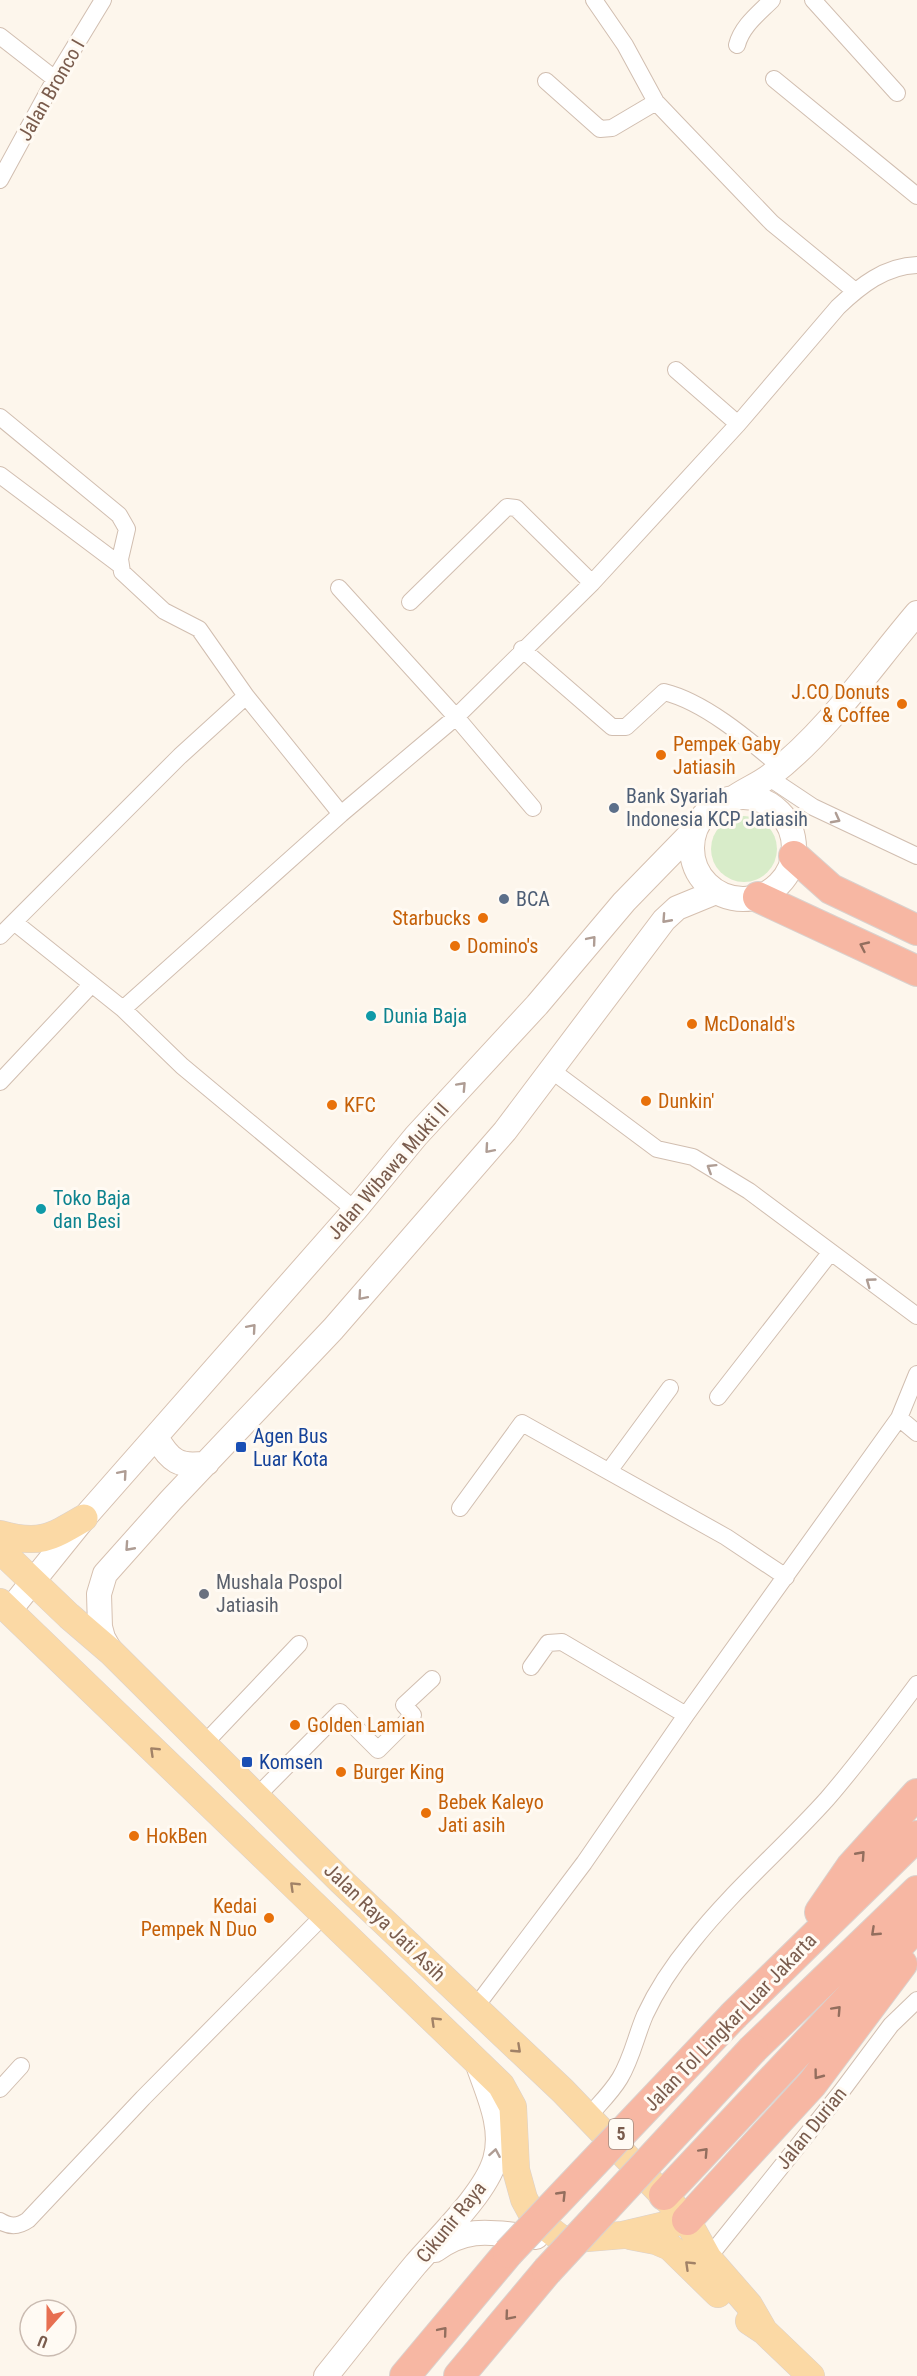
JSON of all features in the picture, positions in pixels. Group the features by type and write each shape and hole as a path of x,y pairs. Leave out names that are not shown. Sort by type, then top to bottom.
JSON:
{"highway":[{"path":"794,856 831,889 917,930"},
{"path":"758,897 917,971"},
{"path":"778,1971 851,1867 917,1794"},
{"name":"Jalan Tol Lingkar Luar Jakarta","path":"405,2376 507,2253 778,1971 917,1836"},
{"name":"Jalan Tol Lingkar Luar Jakarta","path":"459,2376 547,2271 753,2049 917,1892"},
{"path":"664,2195 917,1926"},
{"path":"687,2220 812,2084 917,1945"}],"main road":[{"path":"775,772 786,821 793,840 794,856 787,874 774,888 758,897 736,899 716,892 703,879 694,863 692,845 696,828 710,809 732,799 775,772 828,720 917,613"},
{"path":"732,799 752,798 771,806 786,821"},
{"name":"Jalan Wibawa Mukti II","path":"33,1581 84,1518 355,1210 416,1136 537,1005 624,902 696,828"},
{"path":"111,1652 100,1627 99,1594 105,1574 333,1329 505,1131 664,920 677,908 716,892"},
{"path":"156,1437 164,1451 178,1463 191,1466 207,1463"},
{"path":"0,1534 24,1540 53,1536 84,1518"},
{"name":"Jalan Raya Jati Asih","path":"0,1550 111,1652 255,1797 474,2009 563,2091 687,2220 708,2258 749,2305 764,2331"},
{"name":"Jalan Raya Jati Asih","path":"33,1581 4,1606 501,2085 513,2107 516,2170 524,2199 531,2212 541,2223 563,2240"},
{"path":"52,1653 46,1644 51,1628 56,1624 76,1622"},
{"name":"Cikunir Raya","path":"414,2267 482,2187 495,2160 498,2134 494,2110 477,2062"},
{"path":"563,2240 623,2235 687,2220"},
{"name":"Cikunir Raya","path":"414,2267 448,2241 466,2233 499,2233 563,2240"},
{"path":"623,2235 657,2241 670,2247 735,2312 764,2331 811,2376"},
{"path":"326,2376 414,2267"}],"street":[{"name":"Jalan Bronco I","path":"0,180 103,0"},
{"path":"594,0 625,45 656,102 772,222 855,291"},
{"path":"737,45 740,35 748,24 772,0"},
{"path":"813,0 897,93"},
{"path":"0,36 56,80"},
{"path":"774,79 917,196"},
{"path":"546,81 600,129 612,128 656,102"},
{"path":"123,1009 341,813 456,717 522,649 592,583 738,424 838,307 855,291 895,269 917,265"},
{"path":"676,370 738,424"},
{"path":"0,417 119,515 127,533 120,565"},
{"path":"0,475 120,565 126,577 164,611 199,628 246,696 341,813"},
{"path":"410,602 507,507 516,508 592,583"},
{"path":"339,588 456,717 533,808"},
{"path":"522,649 612,727 626,727 664,692 676,695 744,735 775,772 813,807 917,856"},
{"path":"0,936 180,756 246,696"},
{"path":"14,922 123,1009 182,1066 355,1210"},
{"path":"0,1082 91,985"},
{"path":"551,1070 657,1149 693,1157 749,1191 917,1316"},
{"path":"718,1397 830,1253"},
{"path":"474,2009 584,1863 686,1715 899,1418 917,1374"},
{"path":"609,1472 670,1388"},
{"path":"899,1418 917,1433"},
{"path":"460,1508 522,1423 726,1536 786,1577"},
{"path":"531,1667 548,1643 562,1642 686,1715"},
{"path":"203,1745 299,1644"},
{"path":"255,1797 340,1712 378,1750 413,1715 404,1705 432,1679"},
{"path":"588,2117 611,2092 621,2077 645,2014 665,1979 692,1942 754,1872 826,1800 876,1741 917,1684"},
{"path":"0,2221 10,2225 20,2225 28,2220 143,2098 324,1915"},
{"name":"Jalan Durian","path":"708,2258 891,2025 917,2000"},
{"path":"0,2089 21,2066"}],"green space":[{"path":"750,816 768,825 775,836 777,849 775,862 768,873 757,880 738,882 720,873 713,862 711,843 720,825 731,818"}],"place":[{"name":"J.CO Donuts & Coffee","path":"902,704"},
{"name":"Pempek Gaby Jatiasih","path":"661,755"},
{"name":"Bank Syariah Indonesia KCP Jatiasih","path":"614,808"},
{"name":"BCA","path":"504,899"},
{"name":"Starbucks","path":"483,918"},
{"name":"Domino's","path":"455,946"},
{"name":"Dunia Baja","path":"371,1016"},
{"name":"McDonald's","path":"692,1024"},
{"name":"Dunkin'","path":"646,1101"},
{"name":"KFC","path":"332,1105"},
{"name":"Toko Baja dan Besi","path":"41,1209"},
{"name":"Agen Bus Luar Kota","path":"241,1447"},
{"name":"Mushala Pospol Jatiasih","path":"204,1594"},
{"name":"Golden Lamian","path":"295,1725"},
{"name":"Komsen","path":"247,1762"},
{"name":"Burger King","path":"341,1772"},
{"name":"Bebek Kaleyo Jati asih","path":"426,1813"},
{"name":"HokBen","path":"134,1836"},
{"name":"Kedai Pempek N Duo","path":"269,1918"}]}
